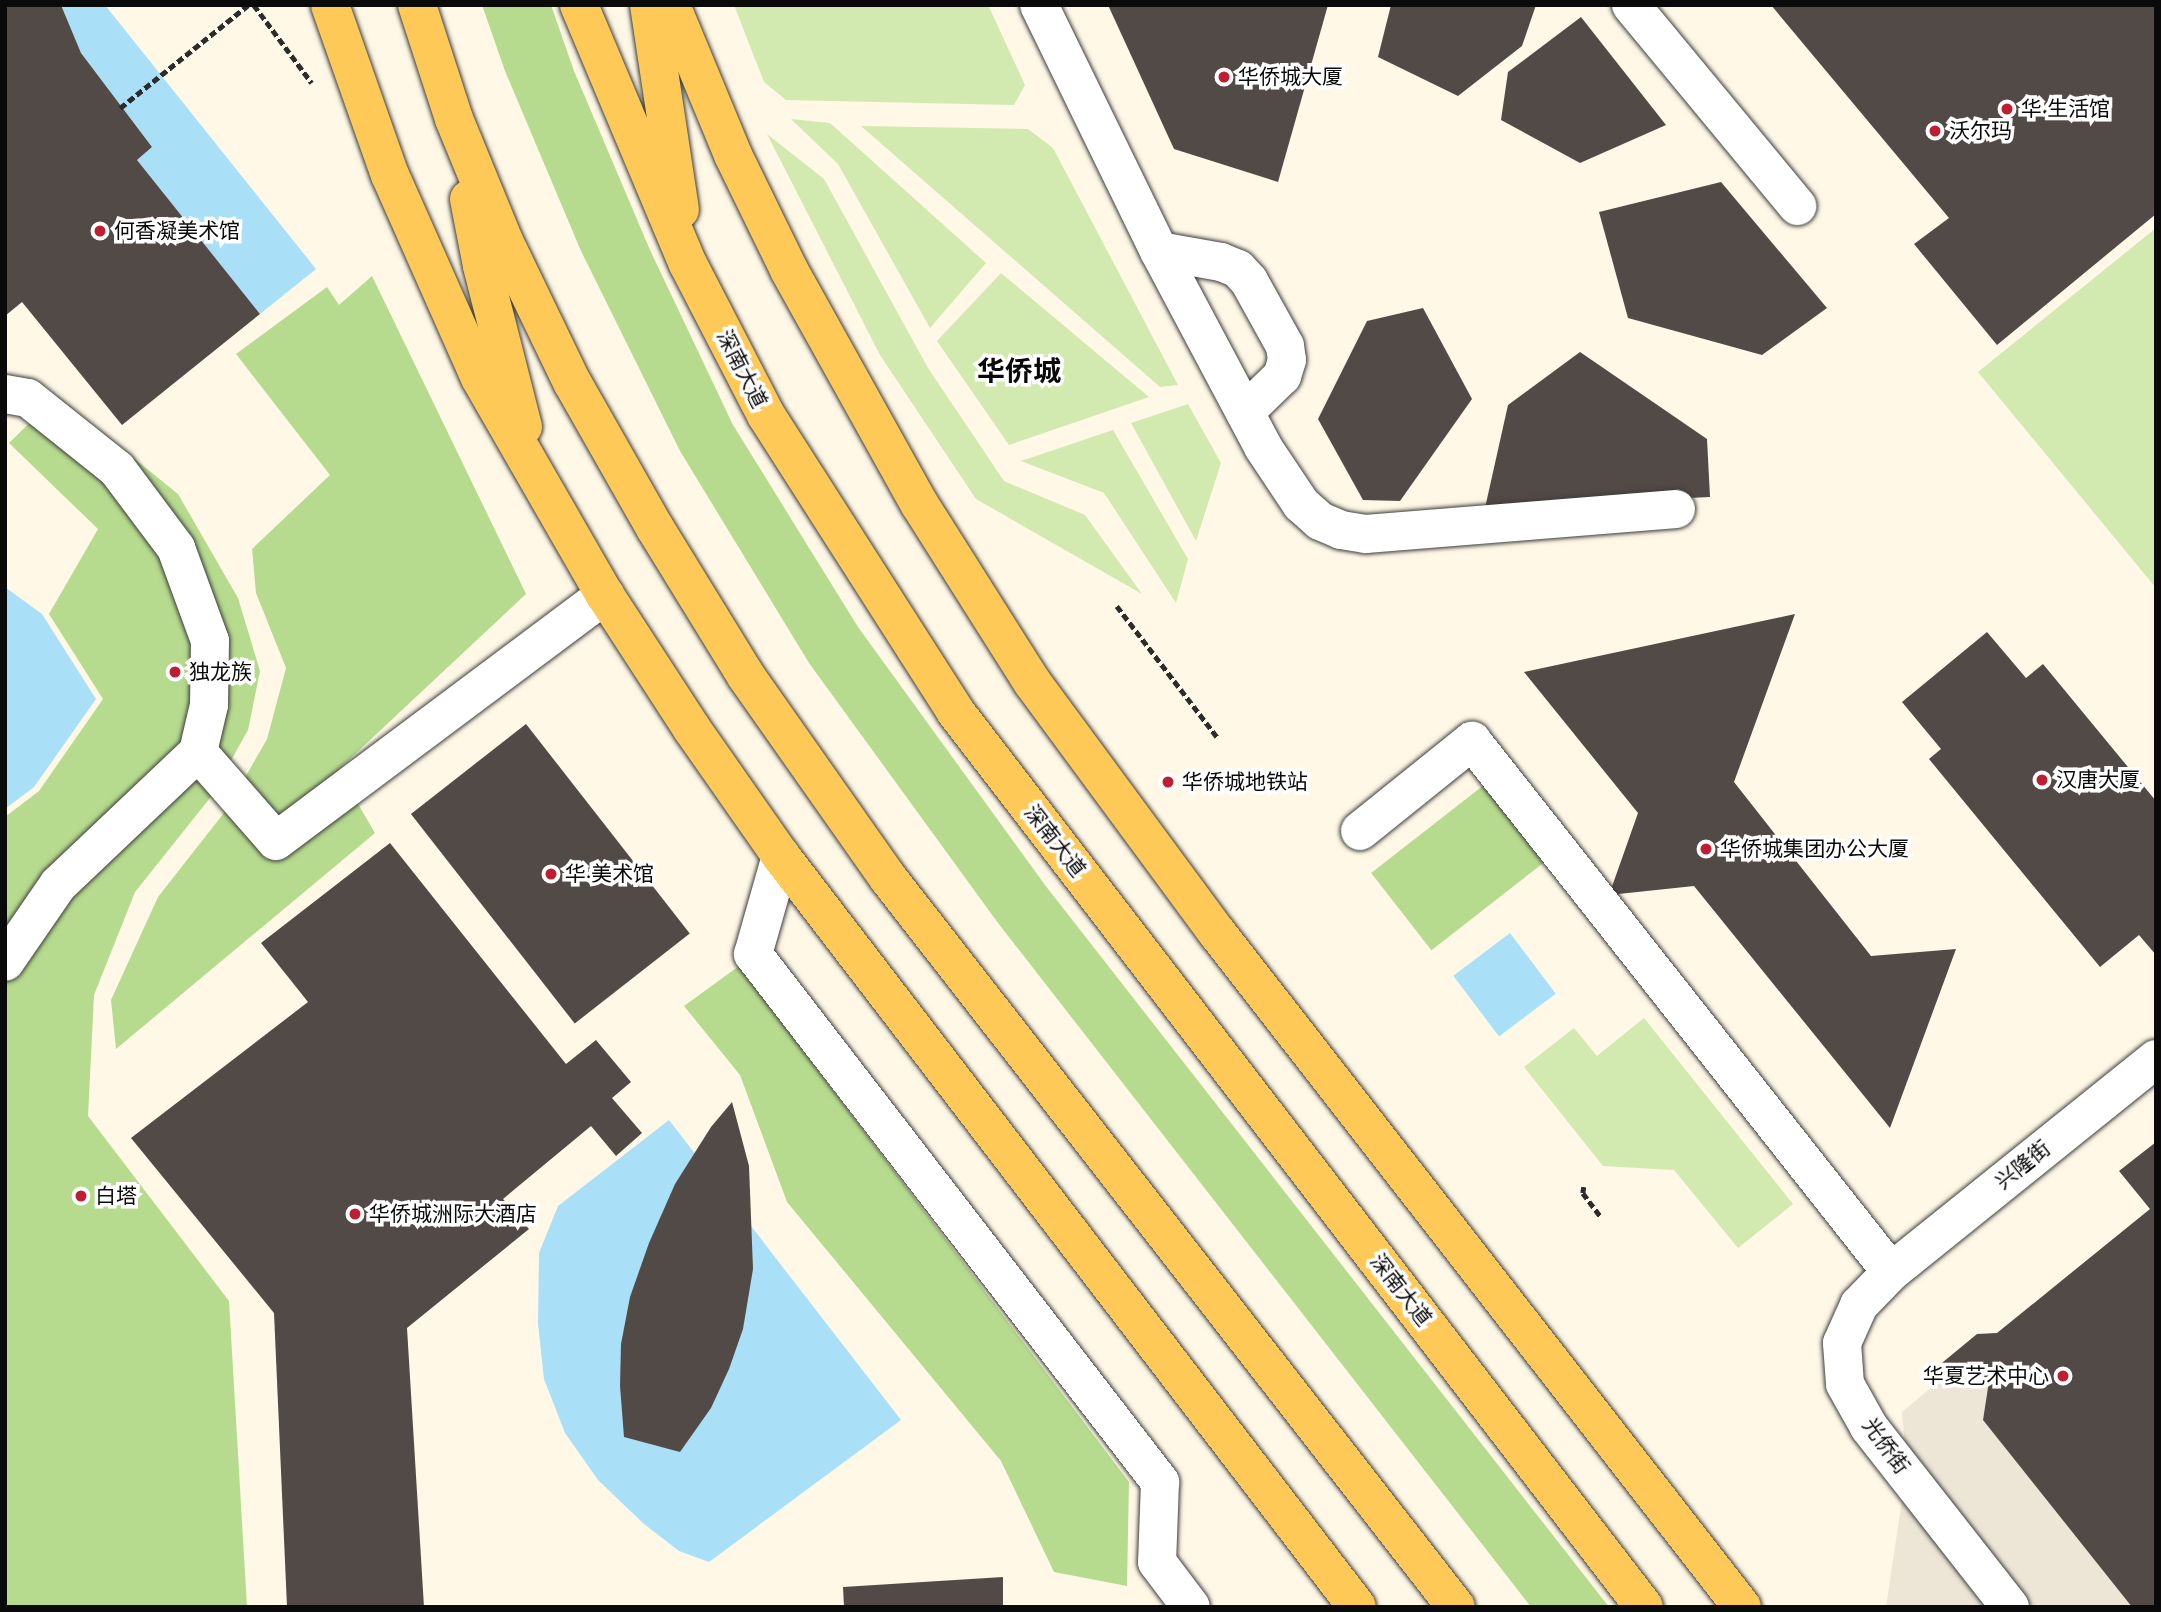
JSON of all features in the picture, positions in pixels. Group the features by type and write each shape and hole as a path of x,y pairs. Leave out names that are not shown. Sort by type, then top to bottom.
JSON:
{"main road":[{"path":"330,5 390,174 427,264 480,378 536,480 605,595 692,729 780,856 1357,1607"},
{"path":"417,5 454,119 505,241 572,382 654,528 746,676 888,878 1456,1607"},
{"name":"深南大道","path":"579,5 688,264 766,415 955,711 1644,1607"},
{"path":"649,5 688,264"},
{"path":"671,5 733,155 789,270 920,505 1032,682 1218,934 1742,1607"},
{"path":"454,119 482,266 536,480"}],"street":[{"path":"1039,5 1159,251 1245,412 1282,479 1301,504 1320,521 1341,530 1366,534 1676,509"},
{"path":"1631,5 1797,206"},
{"path":"1159,251 1221,262 1238,269 1249,281 1285,346 1287,360 1282,376 1245,412"},
{"path":"5,394 28,398 117,469 176,548 210,641 209,705 198,752 58,885 5,962"},
{"path":"198,752 276,841 605,595"},
{"path":"1360,831 1472,741 1891,1272"},
{"path":"780,856 753,954 1160,1482 1157,1562 1191,1607"},
{"name":"兴隆街","path":"1891,1272 2156,1059"},
{"name":"光侨街","path":"1891,1272 1859,1305 1842,1343 1845,1384 1869,1427 2010,1607"}],"path":[{"path":"120,108 248,5"},
{"path":"254,5 316,88"},
{"path":"1117,606 1217,737"},
{"path":"1584,1187 1583,1193 1602,1217"}],"green space":[{"path":"482,5 551,5 574,71 650,250 733,425 858,627 1045,885 1609,1607 1531,1607 998,923 809,663 680,451 581,251 505,71"},
{"path":"734,5 988,5 1025,85 1014,105 786,100 764,82"},
{"path":"791,119 830,123 986,263 930,328 838,164"},
{"path":"861,126 1028,129 1053,148 1178,385 1160,387"},
{"path":"767,134 824,179 928,368 1004,481 1085,515 1142,594 976,499 880,355"},
{"path":"2156,228 2156,588 1978,372"},
{"path":"1001,273 1149,397 1009,445 937,341"},
{"path":"372,276 526,594 338,770 375,833 116,1049 111,1000 158,897 227,809 267,739 286,668 256,593 252,549 330,475 236,354 327,287 339,305"},
{"path":"57,396 178,494 238,598 260,671 248,730 210,798 135,892 94,995 88,1116 229,1301 247,1607 5,1607 5,817 39,791 103,699 49,614 98,529 9,443"},
{"path":"1188,404 1221,463 1196,541 1131,423"},
{"path":"1113,430 1188,559 1176,603 1104,493 1021,461"},
{"path":"1498,774 1558,851 1431,950 1371,873"},
{"path":"739,966 1129,1482 1127,1586 1054,1572 1001,1461 787,1202 740,1075 684,1006"},
{"path":"1644,1018 1793,1204 1738,1248 1674,1170 1603,1166 1524,1067 1574,1028 1597,1056"}],"shaded area":[{"path":"1951,1371 1989,1381 1983,1420 2132,1607 2033,1607 1905,1446 1902,1412"},
{"path":"1902,1500 1985,1607 1886,1607"}],"water":[{"path":"61,5 105,5 316,269 260,314 137,160 152,147 81,53"},
{"path":"5,587 42,614 96,699 34,787 5,809"},
{"path":"1510,933 1556,994 1499,1036 1453,976"},
{"path":"669,1120 901,1420 709,1562 679,1551 644,1524 598,1480 565,1433 544,1379 538,1324 539,1253 558,1206"}],"building":[{"name":"何香凝美术馆","path":"5,5 61,5 81,53 152,147 137,160 260,314 122,425 22,302 5,316"},
{"name":"华侨城大厦","path":"1108,5 1328,5 1278,182 1174,149"},
{"path":"1391,5 1536,5 1522,46 1458,96 1378,57"},
{"name":"华·生活馆","path":"1771,5 2156,5 2156,214 1997,345 1914,244 1949,218"},
{"path":"1581,17 1666,125 1580,163 1501,120 1508,72"},
{"path":"1721,182 1827,308 1762,355 1628,318 1599,212"},
{"path":"1423,308 1472,399 1400,501 1363,500 1318,419 1367,321"},
{"path":"1580,352 1707,439 1710,497 1485,508 1508,405"},
{"name":"华侨城集团办公大厦","path":"1795,614 1734,782 1871,956 1956,949 1890,1128 1694,886 1609,895 1638,813 1524,672"},
{"name":"汉唐大厦","path":"1987,632 2026,678 2043,664 2156,801 2156,955 2139,935 2100,967 1929,759 1941,749 1902,702"},
{"name":"华·美术馆","path":"526,724 690,934 575,1023 411,814"},
{"name":"华侨城洲际大酒店","path":"390,843 566,1064 596,1040 631,1082 612,1098 642,1133 616,1156 591,1126 503,1199 529,1229 407,1328 424,1607 287,1607 274,1313 131,1138 308,1002 261,943"},
{"path":"732,1102 749,1166 753,1269 743,1329 729,1369 711,1408 680,1452 624,1437 620,1386 621,1344 630,1297 649,1243 675,1184 711,1127"},
{"name":"华夏艺术中心","path":"2156,1142 2156,1607 2132,1607 1983,1420 1989,1381 1937,1367 1977,1334 1997,1333 2150,1209 2119,1171"},
{"path":"1003,1577 1003,1607 844,1607 843,1587"}],"place":[{"name":"华侨城大厦","path":"1224,77"},
{"name":"华·生活馆","path":"2007,109"},
{"name":"沃尔玛","path":"1935,131"},
{"name":"何香凝美术馆","path":"100,231"},
{"name":"独龙族","path":"175,672"},
{"name":"汉唐大厦","path":"2042,780"},
{"name":"华侨城地铁站","path":"1168,782"},
{"name":"华侨城集团办公大厦","path":"1706,849"},
{"name":"华·美术馆","path":"551,874"},
{"name":"白塔","path":"81,1196"},
{"name":"华侨城洲际大酒店","path":"355,1214"},
{"name":"华夏艺术中心","path":"2063,1376"}],"district":[{"name":"华侨城","path":"1019,372"}]}
